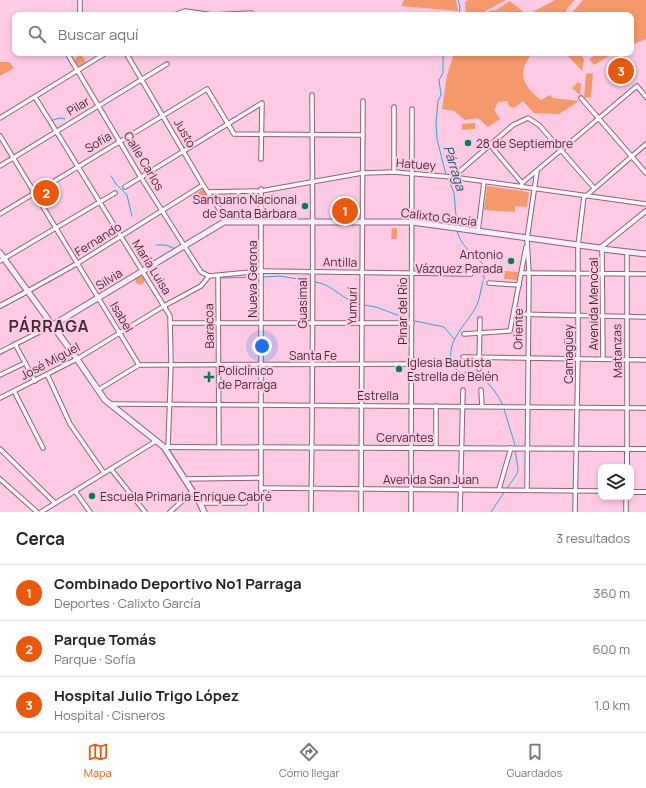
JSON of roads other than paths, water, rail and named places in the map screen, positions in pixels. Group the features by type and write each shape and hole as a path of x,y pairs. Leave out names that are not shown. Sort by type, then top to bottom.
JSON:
{"main road":[{"name":"Calixto García","path":"228,222 412,222 578,246 646,254"},
{"name":"Silvia","path":"53,325 222,223 228,222"},
{"path":"0,253 2,260 28,291 98,390 110,404 156,441 166,447 204,512"}],"street":[{"path":"80,0 80,12"},
{"name":"Calle Carlos","path":"69,56 140,176 201,272 209,276"},
{"path":"0,118 101,56"},
{"name":"Justo","path":"128,56 204,185 228,222"},
{"name":"Pilar","path":"0,166 167,64"},
{"path":"490,146 522,185 637,86 646,97"},
{"name":"Sofía","path":"0,214 207,89 227,123"},
{"name":"Guasimal","path":"311,512 312,95"},
{"name":"María Luisa","path":"35,97 170,316 170,405 166,447"},
{"path":"581,98 646,173"},
{"name":"Yumurí","path":"361,512 362,101"},
{"path":"125,187 140,176 262,103 262,159"},
{"path":"394,107 394,172"},
{"name":"Pinar del Río","path":"411,512 412,109"},
{"path":"452,177 514,126 528,118 539,125 594,188"},
{"path":"227,123 234,134 363,135"},
{"name":"Isabel","path":"0,136 139,365"},
{"path":"585,196 646,144"},
{"name":"Oriente","path":"527,489 529,273 527,239 537,171"},
{"name":"Hatuey","path":"209,192 261,190 362,173 394,172 522,185 534,189 646,204"},
{"path":"478,232 484,182"},
{"name":"Fernando","path":"0,306 78,263 204,185"},
{"name":"Nueva Gerona","path":"261,190 261,512"},
{"path":"2,260 115,193"},
{"name":"Camagüey","path":"575,512 578,358 578,246 585,196"},
{"name":"Avenida Menocal","path":"603,359 601,249 646,211"},
{"path":"464,334 509,333 522,273 527,239"},
{"name":"Matanzas","path":"627,252 627,449"},
{"name":"Antilla","path":"209,276 262,271 471,274"},
{"path":"522,273 646,274"},
{"name":"José Miguel","path":"0,398 77,359 164,306 201,286 209,276"},
{"name":"Baracoa","path":"218,276 220,365 219,447"},
{"path":"489,283 519,285"},
{"path":"514,314 646,317"},
{"path":"480,319 480,369"},
{"path":"171,323 412,323"},
{"name":"Silvia","path":"0,352 53,325"},
{"path":"16,344 34,381"},
{"path":"463,357 646,360"},
{"path":"0,375 25,362"},
{"name":"Santa Fe","path":"139,365 439,364"},
{"path":"98,390 139,365"},
{"path":"47,374 70,424 104,473"},
{"path":"460,512 463,390"},
{"path":"481,390 482,406"},
{"path":"14,391 43,448"},
{"name":"Estrella","path":"110,404 412,405 646,408"},
{"path":"436,406 436,447"},
{"path":"41,512 156,441"},
{"name":"Cervantes","path":"166,447 261,446 646,449"},
{"path":"501,489 514,448"},
{"path":"0,449 55,503"},
{"path":"627,449 627,464"},
{"path":"111,469 145,512"},
{"path":"184,479 261,478"},
{"path":"0,479 37,512"},
{"name":"Avenida San Juan","path":"261,488 460,488 598,491"},
{"path":"75,491 90,512"},
{"path":"170,512 192,492"},
{"path":"634,492 646,492"},
{"path":"626,500 626,512"},
{"path":"200,503 245,503"}],"waterway":[{"name":"Párraga","path":"458,0 459,12"},
{"name":"Párraga","path":"444,56 443,73 439,80 441,95 438,101 436,123 437,139 446,175"},
{"path":"53,120 60,118 65,119"},
{"path":"111,176 116,184 127,195 132,216"},
{"name":"Párraga","path":"448,178 454,193 457,227"},
{"name":"Párraga","path":"457,230 458,235 467,249 483,264 484,279"},
{"path":"156,245 166,245 175,249"},
{"path":"264,277 280,276 309,281"},
{"path":"221,278 259,277"},
{"name":"Párraga","path":"483,281 477,305 453,343 451,359 455,368 459,372 475,374 488,383 503,406"},
{"path":"315,282 321,283 349,300 361,305"},
{"path":"364,305 376,307 408,319"},
{"path":"415,321 444,327 454,339"},
{"name":"Párraga","path":"504,409 515,445"},
{"name":"Párraga","path":"507,488 518,471 515,450"},
{"name":"Párraga","path":"491,512 505,491"}],"place":[{"name":"Hospital Julio Trigo López","path":"621,71"},
{"name":"28 de Septiembre","path":"468,143"},
{"name":"Parque Tomás","path":"46,193"},
{"name":"Santuario Nacional de Santa Bárbara","path":"305,206"},
{"name":"Combinado Deportivo No1 Parraga","path":"345,211"},
{"name":"Antonio Vázquez Parada","path":"511,261"},
{"name":"Iglesia Bautista Estrella de Belén","path":"399,369"},
{"name":"Policlínico de Parraga","path":"209,377"},
{"name":"Escuela Primaria Enrique Cabré","path":"92,496"}],"district":[{"name":"PÁRRAGA","path":"49,326"}]}
